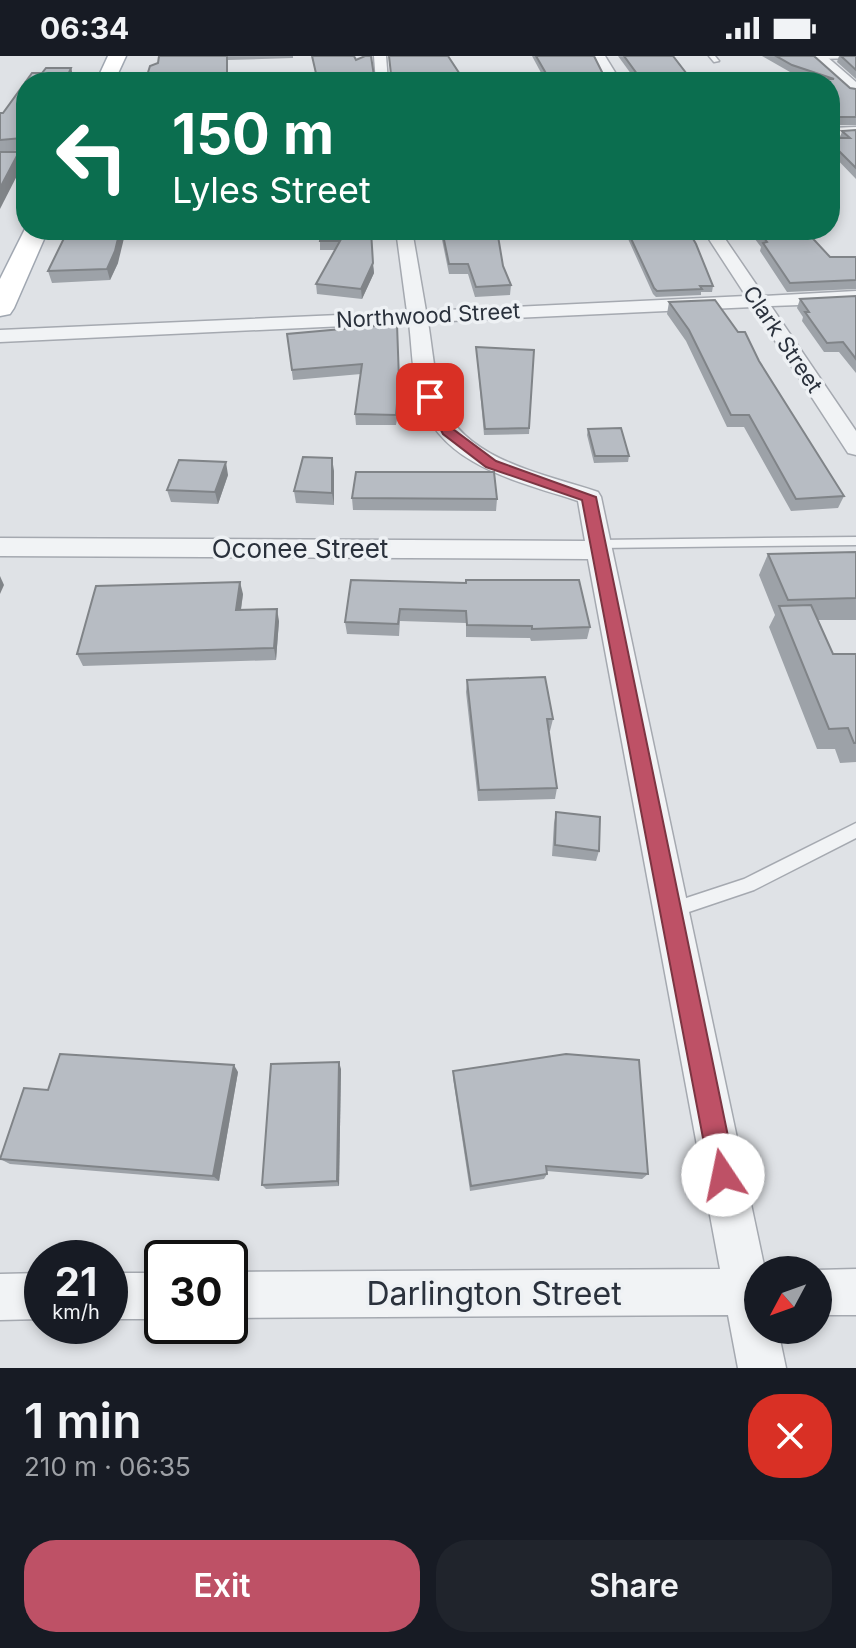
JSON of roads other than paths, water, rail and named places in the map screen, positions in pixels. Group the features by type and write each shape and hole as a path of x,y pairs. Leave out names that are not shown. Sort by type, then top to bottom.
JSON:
{"main road":[{"path":"0,308 31,240"}],"street":[{"path":"817,56 837,72"},
{"path":"406,240 430,397 447,431 491,464 589,497 671,910 744,1256"},
{"name":"Clark Street","path":"718,240 856,448"},
{"name":"Northwood Street","path":"0,336 856,297"},
{"name":"Oconee Street","path":"0,547 599,547"},
{"name":"Darlington Street","path":"248,1295 744,1292"},
{"path":"832,1292 856,1292"},
{"path":"0,1297 24,1296"},
{"path":"759,1344 762,1368"}],"lane":[{"path":"817,56 856,56"},
{"path":"599,547 856,541"},
{"path":"671,910 748,885 856,830"}]}
